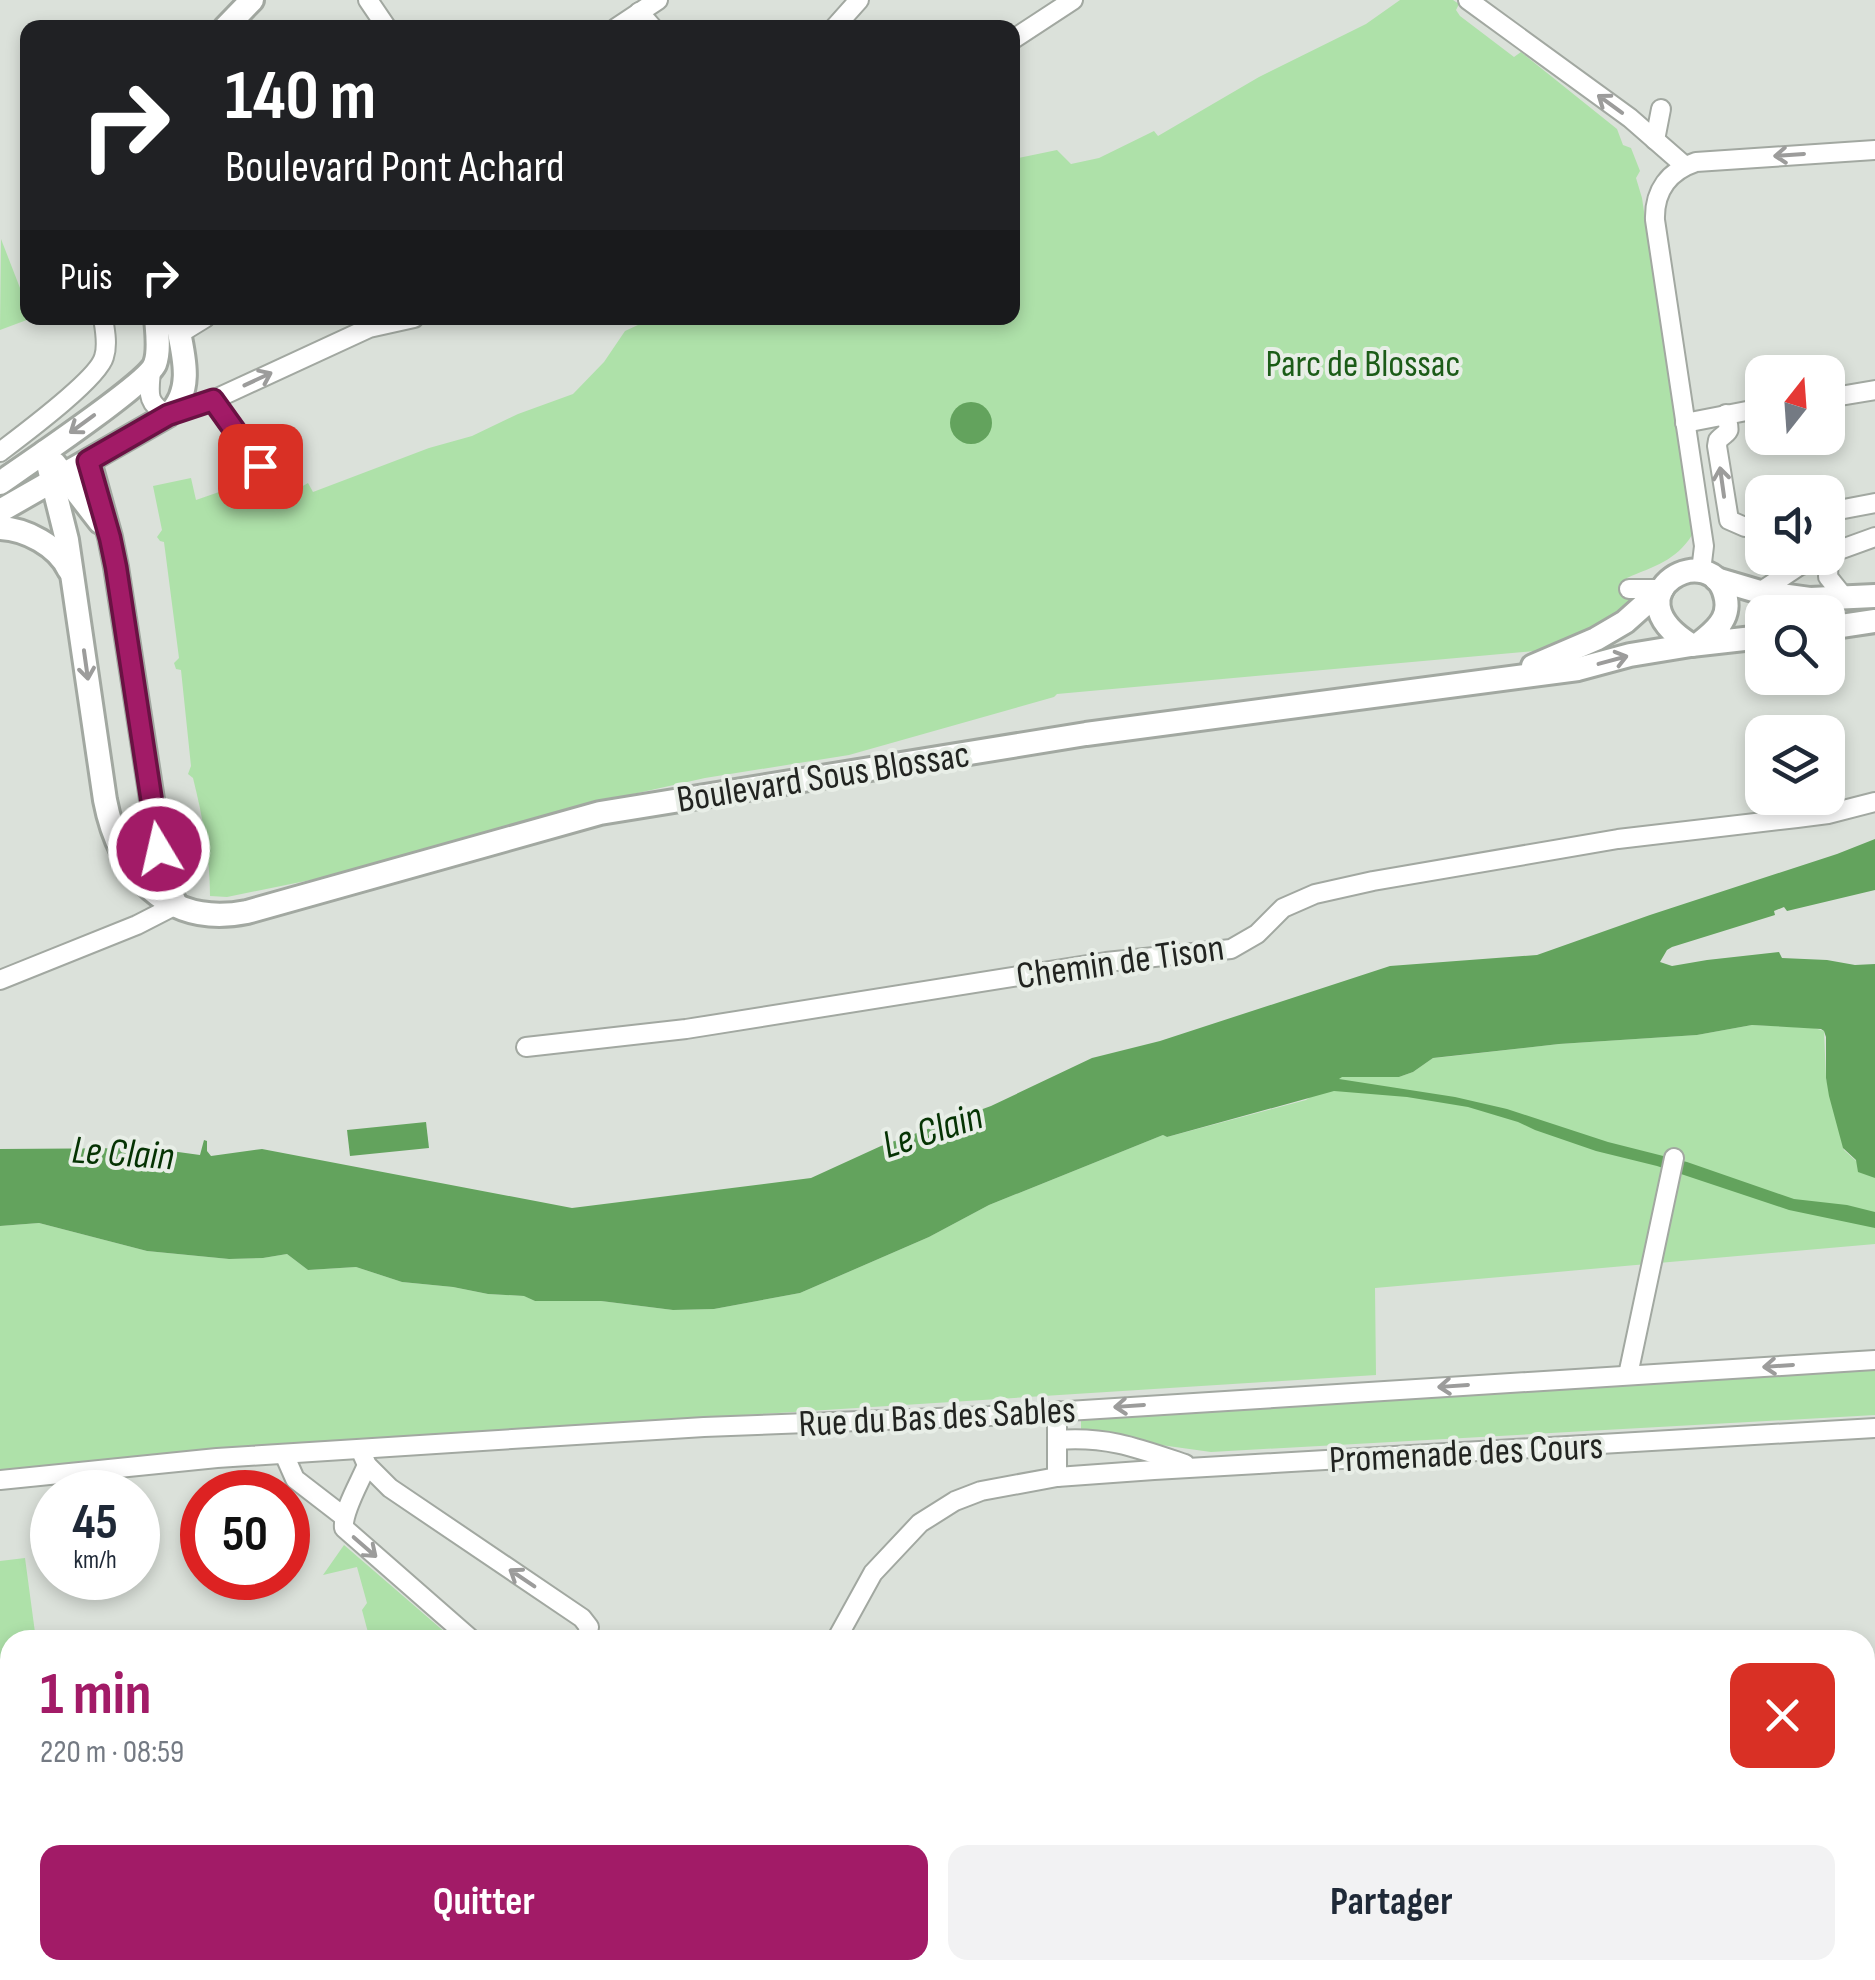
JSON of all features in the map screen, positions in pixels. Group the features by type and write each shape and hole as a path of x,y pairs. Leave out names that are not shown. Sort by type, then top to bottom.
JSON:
{"main road":[{"path":"231,20 252,0"},
{"path":"0,483 151,371 157,353 156,325"},
{"path":"0,511 168,415 185,389 177,326"},
{"name":"Boulevard Sous Blossac","path":"45,452 58,478 115,840 140,879 153,891 198,914 230,916 600,812 1086,734 1578,669 1630,655 1745,639"},
{"name":"Boulevard Sous Blossac","path":"88,461 110,538 164,876 176,905"},
{"name":"Boulevard Sous Blossac","path":"58,478 84,499 110,538"},
{"path":"0,528 28,534 48,546 66,563 73,578"},
{"name":"Boulevard Sous Blossac","path":"1482,680 1545,662 1596,639 1625,622 1679,573 1690,570 1708,575"},
{"path":"1708,575 1760,592 1785,595"},
{"path":"1662,589 1661,617 1671,630 1696,644 1721,624 1727,608 1724,590 1708,575"},
{"path":"1727,608 1760,592"},
{"path":"1845,597 1875,596"},
{"path":"1845,625 1875,621"}],"street":[{"path":"628,20 658,0"},
{"path":"841,20 860,0"},
{"path":"1020,35 1073,0"},
{"path":"1468,0 1630,118 1685,166"},
{"path":"639,12 646,20"},
{"path":"1655,140 1661,109"},
{"path":"1708,575 1654,215 1662,186 1685,166 1702,161 1875,150"},
{"path":"0,452 96,372 104,358 104,325"},
{"path":"151,371 152,404 168,415 213,400 382,325"},
{"path":"1845,395 1875,390"},
{"path":"213,400 282,496"},
{"path":"1681,415 1745,411"},
{"path":"1726,414 1728,434 1718,440 1717,446 1729,520 1745,528"},
{"path":"31,429 45,452"},
{"path":"1845,509 1875,504"},
{"path":"1845,548 1875,537"},
{"path":"1760,592 1786,575"},
{"path":"1828,575 1842,595"},
{"path":"1628,589 1662,589"},
{"name":"Chemin de Tison","path":"526,1047 686,1029 1106,962 1231,948 1256,934 1284,908 1315,894 1618,838 1828,814 1875,802"},
{"path":"0,980 137,925 176,905"},
{"path":"1628,1375 1673,1166"},
{"name":"Rue du Bas des Sables","path":"0,1480 218,1458 284,1454 364,1457 704,1427 1057,1411 1875,1360"},
{"path":"1057,1411 1057,1477"},
{"name":"Promenade des Cours","path":"842,1630 873,1574 920,1523 955,1500 981,1491 1057,1477 1875,1428"},
{"path":"1057,1440 1088,1438 1133,1446 1194,1468"},
{"path":"284,1454 294,1479 342,1516"},
{"path":"364,1457 354,1497 342,1516 344,1528 460,1630"},
{"path":"364,1457 390,1488 582,1618 588,1630"}],"green space":[{"name":"Parc de Blossac","path":"1400,0 1453,0 1459,4 1456,10 1460,16 1514,57 1521,52 1617,129 1623,145 1631,148 1640,171 1636,178 1692,535 1672,557 1627,578 1630,602 1605,620 1545,650 1057,694 849,755 705,778 593,803 350,872 227,897 210,896 203,823 193,778 188,774 191,766 181,670 174,663 179,658 164,542 157,537 162,530 153,486 191,478 196,500 222,491 230,508 266,492 273,500 308,483 313,492 472,436 573,394 604,362 625,331 638,325 1020,325 1020,158 1057,150 1071,164 1099,158 1154,131 1158,136 1259,77 1366,24"},
{"path":"1,239 20,288 20,322 0,330"},
{"path":"1752,1025 1824,1031 1826,1078 1844,1150 1875,1178 1875,1244 1375,1288 1376,1375 320,1442 0,1470 0,1226 39,1223 147,1251 229,1259 287,1254 308,1270 356,1267 402,1282 525,1296 535,1301 714,1309 800,1293 929,1237 989,1205 1163,1135 1306,1100 1341,1077 1399,1077 1433,1058 1559,1044 1697,1035"},
{"path":"1875,1368 1875,1415 1211,1452 1081,1432 1081,1419 1625,1381"},
{"path":"344,1545 442,1630 367,1630 362,1610 367,1603 357,1567 323,1575"},
{"path":"25,1558 35,1630 0,1630 0,1561"}],"water":[{"path":"971,402 986,408 992,423 986,438 971,444 956,438 950,423 956,408"},
{"name":"Le Clain","path":"1875,839 1875,890 1787,911 1784,907 1774,911 1775,915 1672,947 1660,962 1672,966 1779,952 1782,958 1875,964 1875,1178 1858,1172 1856,1160 1843,1148 1829,1096 1826,1037 1821,1029 1752,1025 1697,1035 1559,1044 1433,1058 1399,1077 1339,1079 1507,1109 1608,1142 1687,1162 1794,1199 1875,1212 1875,1228 1789,1210 1468,1107 1334,1091 1163,1135 989,1205 929,1237 800,1293 714,1309 535,1301 524,1296 402,1282 356,1267 308,1270 287,1254 229,1259 147,1251 39,1223 0,1226 0,1149 149,1148 200,1155 204,1140 211,1156 262,1149 572,1208 811,1178 881,1146 991,1106 1092,1058 1160,1041 1390,966 1537,955"},
{"path":"426,1122 429,1148 350,1156 347,1130"}],"route":[{"path":"159,849 116,567 88,461 168,415 213,400 260,466"}]}
